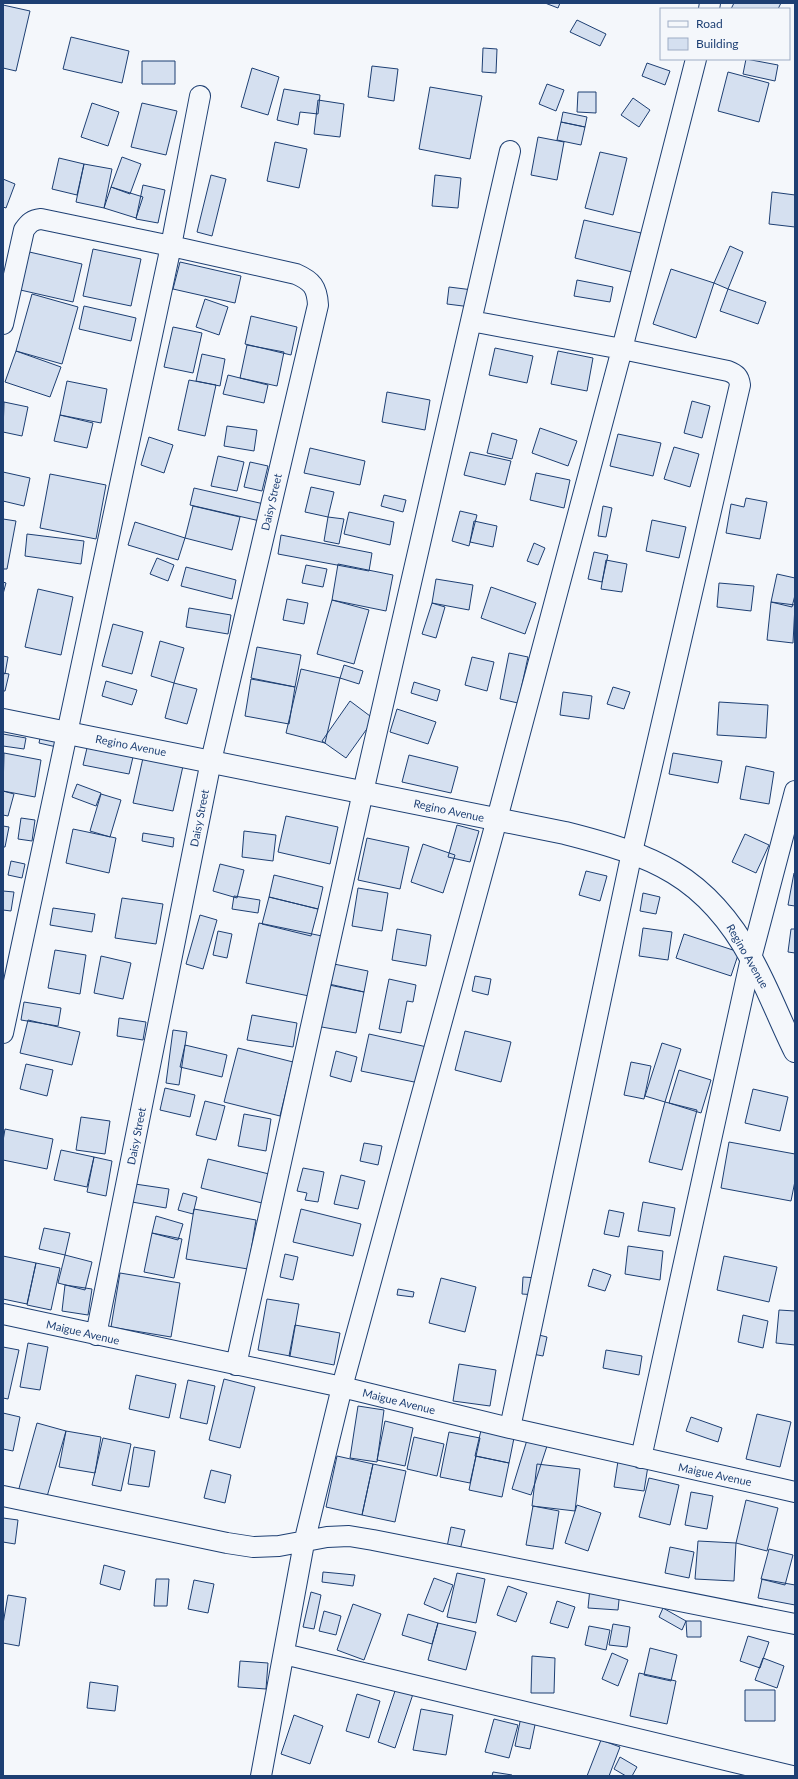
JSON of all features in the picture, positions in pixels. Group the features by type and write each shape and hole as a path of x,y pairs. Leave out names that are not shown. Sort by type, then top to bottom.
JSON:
{"street":[{"path":"261,1776 304,1543 342,1387 497,819 622,348 696,60"},
{"path":"3,1034 66,732 171,246 200,96"},
{"path":"236,1364 363,792 510,150"},
{"path":"3,324 24,230 28,224 34,220 41,219 171,246"},
{"name":"Daisy Street","path":"96,1335 211,761 318,305 318,294 313,285 306,278 296,274 171,246"},
{"path":"471,321 622,348 728,371 734,373 739,378 740,385 632,852 510,1428"},
{"name":"Regino Avenue","path":"3,720 564,833 632,852 664,866 688,882 712,902 733,927 751,958 795,1051"},
{"path":"641,1458 751,958 795,791"},
{"name":"Maigue Avenue","path":"3,1314 342,1387 510,1428 795,1492"},
{"path":"3,1496 227,1543 253,1547 280,1546 304,1543 327,1537 349,1536 795,1624"},
{"path":"284,1654 792,1776"}],"building":[{"path":"545,3 560,3 558,8"},
{"path":"734,3 781,3 778,8 732,8"},
{"path":"3,5 30,11 16,71 3,68"},
{"path":"577,20 606,34 600,46 570,32"},
{"path":"71,37 129,51 122,83 63,69"},
{"path":"483,48 497,49 496,73 482,72"},
{"path":"746,60 778,65 775,81 743,74"},
{"path":"142,61 175,61 175,84 142,84"},
{"path":"647,63 670,71 665,85 642,76"},
{"path":"372,66 398,69 394,101 368,97"},
{"path":"252,68 279,77 268,115 241,107"},
{"path":"728,72 769,83 759,122 718,111"},
{"path":"547,84 564,90 556,111 539,104"},
{"path":"430,87 482,96 470,159 419,149"},
{"path":"284,89 320,95 318,114 300,112 298,125 277,120"},
{"path":"578,92 596,92 596,113 577,112"},
{"path":"633,98 650,110 639,127 621,115"},
{"path":"318,100 344,104 340,137 314,134"},
{"path":"92,103 119,112 108,146 81,137"},
{"path":"142,103 177,111 166,155 131,147"},
{"path":"563,112 587,117 585,127 561,122"},
{"path":"561,122 585,127 581,145 557,140"},
{"path":"538,137 564,142 557,180 531,175"},
{"path":"275,142 307,149 299,188 267,181"},
{"path":"600,152 627,158 613,215 585,208"},
{"path":"122,157 141,164 130,194 111,187"},
{"path":"59,158 84,164 77,195 52,189"},
{"path":"84,164 112,169 104,208 76,202"},
{"path":"211,175 226,179 212,236 197,232"},
{"path":"435,175 461,178 458,208 432,206"},
{"path":"3,179 15,184 6,208 3,207"},
{"path":"143,185 165,190 158,223 136,219"},
{"path":"111,187 143,197 136,218 104,208"},
{"path":"772,192 795,195 795,227 769,224"},
{"path":"584,220 641,233 632,272 575,258"},
{"path":"730,246 743,252 728,289 714,283"},
{"path":"93,249 141,259 131,306 83,296"},
{"path":"25,251 82,264 73,302 16,289"},
{"path":"180,262 241,276 235,303 173,289"},
{"path":"671,269 714,283 696,338 653,324"},
{"path":"577,280 613,287 610,302 574,296"},
{"path":"449,287 473,290 471,307 447,304"},
{"path":"728,289 766,302 758,324 720,311"},
{"path":"32,294 78,307 62,364 16,351"},
{"path":"205,299 228,307 219,335 196,327"},
{"path":"84,306 136,318 131,341 79,329"},
{"path":"251,316 297,327 291,355 245,344"},
{"path":"173,327 202,333 193,373 164,367"},
{"path":"247,345 284,352 277,386 240,378"},
{"path":"495,348 533,356 527,383 489,375"},
{"path":"16,351 61,367 50,397 5,382"},
{"path":"558,351 593,358 587,391 551,384"},
{"path":"202,354 225,359 220,386 196,381"},
{"path":"228,375 268,385 264,403 223,394"},
{"path":"189,380 216,385 205,436 178,430"},
{"path":"67,381 107,389 101,423 60,415"},
{"path":"387,392 430,400 425,430 382,422"},
{"path":"692,401 710,406 702,438 684,433"},
{"path":"4,402 28,407 22,436 3,432"},
{"path":"60,415 93,423 87,448 54,441"},
{"path":"227,426 257,430 254,451 224,446"},
{"path":"540,428 577,441 568,466 532,453"},
{"path":"492,433 517,440 512,459 487,453"},
{"path":"618,434 661,443 653,476 610,466"},
{"path":"149,437 173,445 164,473 141,465"},
{"path":"674,447 699,454 690,487 664,479"},
{"path":"310,448 365,461 360,485 304,473"},
{"path":"470,452 511,461 505,485 464,475"},
{"path":"218,456 244,462 237,491 211,486"},
{"path":"250,462 268,466 262,491 244,487"},
{"path":"3,472 30,478 24,506 3,501"},
{"path":"536,473 570,480 564,508 530,500"},
{"path":"50,474 106,485 96,539 40,528"},
{"path":"311,487 334,492 328,517 305,512"},
{"path":"194,488 264,504 260,521 190,505"},
{"path":"384,495 406,500 403,512 381,506"},
{"path":"746,498 767,502 760,539 726,533 731,504 744,507"},
{"path":"193,506 240,517 232,550 185,538"},
{"path":"603,506 612,508 606,537 598,536"},
{"path":"460,511 477,515 469,546 452,541"},
{"path":"349,512 394,522 390,545 344,534"},
{"path":"328,517 344,519 339,544 324,541"},
{"path":"3,519 16,521 7,569 3,569"},
{"path":"652,520 686,527 679,558 646,551"},
{"path":"474,521 497,526 493,547 470,542"},
{"path":"135,522 185,538 178,560 128,545"},
{"path":"27,534 84,541 81,564 25,556"},
{"path":"281,535 372,553 369,571 278,554"},
{"path":"534,543 545,548 538,565 527,561"},
{"path":"594,552 608,555 602,582 588,579"},
{"path":"157,558 174,565 168,581 150,574"},
{"path":"606,560 627,564 622,592 601,589"},
{"path":"338,564 393,575 386,611 332,600"},
{"path":"306,565 327,569 323,587 302,583"},
{"path":"186,567 236,580 232,599 181,586"},
{"path":"777,574 795,578 795,595 792,607 771,602"},
{"path":"436,579 473,585 469,610 432,603"},
{"path":"3,582 6,583 3,594"},
{"path":"719,583 754,586 751,611 717,607"},
{"path":"491,587 536,603 525,634 481,618"},
{"path":"38,589 73,597 61,655 25,647"},
{"path":"287,599 308,603 304,624 283,620"},
{"path":"332,600 369,610 354,664 317,654"},
{"path":"771,602 795,605 793,643 767,640"},
{"path":"432,603 445,607 436,638 422,634"},
{"path":"189,608 231,615 228,634 186,627"},
{"path":"113,624 143,632 132,674 102,666"},
{"path":"160,641 184,648 174,683 151,676"},
{"path":"257,647 301,655 295,687 251,678"},
{"path":"509,653 528,657 518,703 500,699"},
{"path":"3,656 8,657 5,674 3,673"},
{"path":"472,657 494,662 487,691 465,685"},
{"path":"344,665 363,671 359,684 340,678"},
{"path":"301,669 340,678 325,743 286,733"},
{"path":"3,673 9,674 5,691 3,691"},
{"path":"251,679 295,687 289,724 245,716"},
{"path":"106,681 137,690 132,705 102,696"},
{"path":"414,682 440,690 437,701 411,693"},
{"path":"174,683 197,689 187,724 165,718"},
{"path":"613,687 630,692 624,709 607,704"},
{"path":"563,692 592,696 589,719 560,715"},
{"path":"350,701 374,719 346,758 322,741"},
{"path":"719,702 768,705 766,738 717,735"},
{"path":"397,709 436,722 428,744 390,732"},
{"path":"42,728 64,734 61,748 39,743"},
{"path":"3,734 26,738 24,749 3,746"},
{"path":"87,748 133,757 129,774 83,765"},
{"path":"4,753 41,760 35,797 3,791"},
{"path":"673,753 722,761 718,783 669,774"},
{"path":"409,755 458,767 451,793 402,782"},
{"path":"143,758 183,766 173,811 133,803"},
{"path":"746,766 774,772 769,804 740,799"},
{"path":"77,784 101,793 96,806 72,797"},
{"path":"3,791 14,794 8,816 3,815"},
{"path":"101,794 121,800 110,837 90,831"},
{"path":"286,816 338,827 330,864 278,852"},
{"path":"21,818 35,820 32,841 18,839"},
{"path":"457,825 479,831 470,862 448,857"},
{"path":"3,826 9,827 5,847 3,847"},
{"path":"73,829 116,838 109,873 66,863"},
{"path":"244,831 276,835 273,861 242,857"},
{"path":"143,833 174,838 173,847 142,841"},
{"path":"745,834 769,845 756,873 732,862"},
{"path":"367,838 409,847 400,889 358,880"},
{"path":"423,844 455,855 443,893 411,882"},
{"path":"11,861 25,864 22,878 8,875"},
{"path":"220,864 244,870 237,898 213,891"},
{"path":"586,871 607,876 600,901 579,895"},
{"path":"795,873 795,906 788,905"},
{"path":"274,875 323,887 318,909 269,897"},
{"path":"358,888 388,893 382,931 352,926"},
{"path":"3,891 14,892 11,911 3,910"},
{"path":"643,893 660,897 656,914 640,911"},
{"path":"234,896 260,900 258,913 232,909"},
{"path":"269,897 318,909 311,936 262,924"},
{"path":"122,898 163,904 156,944 115,938"},
{"path":"53,908 95,914 92,932 50,925"},
{"path":"200,915 217,920 203,969 186,964"},
{"path":"259,923 322,936 309,996 246,983"},
{"path":"643,928 672,932 668,960 639,956"},
{"path":"397,929 431,935 426,966 392,960"},
{"path":"791,929 795,929 795,953 788,952"},
{"path":"218,931 232,934 227,958 213,955"},
{"path":"684,934 739,952 731,976 676,958"},
{"path":"55,950 86,955 80,994 48,988"},
{"path":"101,956 131,963 123,999 94,993"},
{"path":"334,964 368,971 364,992 329,984"},
{"path":"475,976 491,979 488,995 472,991"},
{"path":"389,979 416,985 413,1002 407,1001 401,1033 379,1029"},
{"path":"324,984 364,992 356,1033 316,1026"},
{"path":"24,1002 61,1008 58,1026 21,1020"},
{"path":"252,1015 297,1023 293,1047 247,1040"},
{"path":"119,1018 146,1022 143,1040 117,1036"},
{"path":"28,1020 80,1032 72,1065 20,1053"},
{"path":"173,1030 187,1032 179,1085 166,1083"},
{"path":"465,1031 511,1042 501,1082 455,1070"},
{"path":"369,1034 427,1047 419,1083 361,1071"},
{"path":"662,1043 681,1049 665,1102 645,1096"},
{"path":"185,1045 227,1055 222,1077 180,1067"},
{"path":"238,1048 293,1062 280,1116 224,1102"},
{"path":"336,1051 357,1057 351,1082 330,1076"},
{"path":"631,1062 651,1066 644,1099 624,1095"},
{"path":"26,1064 53,1070 47,1096 20,1089"},
{"path":"679,1070 711,1080 701,1113 669,1103"},
{"path":"165,1088 195,1095 190,1117 160,1110"},
{"path":"753,1089 788,1097 780,1131 745,1123"},
{"path":"205,1101 225,1106 216,1140 196,1135"},
{"path":"665,1102 697,1110 682,1170 649,1162"},
{"path":"244,1114 271,1119 266,1151 238,1146"},
{"path":"81,1117 110,1121 105,1154 76,1150"},
{"path":"5,1129 53,1139 47,1169 3,1160 3,1141"},
{"path":"729,1142 795,1154 795,1181 791,1201 721,1188"},
{"path":"364,1143 382,1146 378,1165 360,1161"},
{"path":"61,1150 94,1157 87,1187 54,1180"},
{"path":"94,1157 112,1161 106,1196 87,1192"},
{"path":"208,1159 269,1174 262,1203 201,1188"},
{"path":"303,1168 324,1172 318,1202 305,1200 307,1193 297,1191"},
{"path":"341,1175 365,1181 358,1209 334,1204"},
{"path":"135,1184 169,1189 166,1208 132,1202"},
{"path":"183,1193 197,1197 193,1214 178,1210"},
{"path":"643,1202 675,1208 670,1236 638,1231"},
{"path":"194,1209 256,1220 248,1269 186,1259"},
{"path":"301,1209 361,1224 353,1256 293,1242"},
{"path":"609,1210 624,1213 619,1237 604,1234"},
{"path":"156,1216 183,1224 178,1240 152,1233"},
{"path":"44,1228 70,1233 65,1255 39,1249"},
{"path":"152,1233 182,1239 174,1278 144,1272"},
{"path":"628,1246 663,1251 660,1280 625,1274"},
{"path":"285,1254 298,1257 293,1280 280,1277"},
{"path":"65,1255 92,1262 85,1290 58,1283"},
{"path":"3,1256 36,1263 27,1304 3,1299"},
{"path":"724,1256 777,1267 769,1302 717,1290"},
{"path":"36,1263 60,1268 51,1310 27,1305"},
{"path":"593,1269 611,1275 605,1291 588,1286"},
{"path":"120,1273 180,1283 171,1337 111,1327"},
{"path":"523,1277 538,1278 537,1295 522,1294"},
{"path":"441,1278 476,1287 465,1332 429,1323"},
{"path":"65,1285 92,1289 88,1315 62,1311"},
{"path":"398,1289 414,1292 413,1297 397,1295"},
{"path":"267,1299 299,1304 290,1356 258,1350"},
{"path":"779,1310 795,1311 795,1345 776,1343"},
{"path":"743,1315 768,1321 763,1348 738,1342"},
{"path":"295,1325 340,1333 334,1365 289,1356"},
{"path":"531,1333 547,1337 543,1356 527,1353"},
{"path":"28,1343 48,1347 40,1390 20,1387"},
{"path":"3,1347 19,1350 8,1399 3,1398"},
{"path":"606,1350 642,1356 639,1375 603,1368"},
{"path":"459,1364 496,1370 490,1406 453,1401"},
{"path":"136,1375 176,1384 169,1418 129,1409"},
{"path":"224,1379 255,1387 240,1448 209,1440"},
{"path":"188,1380 215,1386 207,1424 180,1418"},
{"path":"358,1406 384,1410 377,1462 350,1458"},
{"path":"3,1413 20,1417 13,1451 3,1449"},
{"path":"757,1414 791,1422 780,1467 746,1459"},
{"path":"691,1417 722,1428 718,1442 686,1431"},
{"path":"385,1421 413,1428 405,1466 377,1460"},
{"path":"37,1423 66,1431 46,1500 18,1492"},
{"path":"482,1426 515,1433 509,1463 475,1456"},
{"path":"66,1431 101,1437 95,1473 59,1467"},
{"path":"449,1432 480,1438 470,1483 440,1477"},
{"path":"414,1437 444,1444 437,1476 407,1469"},
{"path":"103,1438 131,1444 121,1491 92,1485"},
{"path":"527,1440 547,1446 531,1495 512,1489"},
{"path":"134,1447 155,1451 149,1487 128,1484"},
{"path":"337,1456 373,1464 362,1515 326,1507"},
{"path":"476,1456 509,1463 502,1497 469,1490"},
{"path":"618,1461 648,1466 644,1491 614,1487"},
{"path":"373,1464 406,1471 395,1522 362,1515"},
{"path":"537,1464 580,1469 575,1511 532,1506"},
{"path":"211,1470 231,1475 225,1503 204,1498"},
{"path":"649,1478 679,1485 670,1525 639,1517"},
{"path":"691,1492 713,1496 707,1529 685,1525"},
{"path":"746,1500 778,1508 767,1551 736,1543"},
{"path":"577,1505 601,1513 588,1551 565,1543"},
{"path":"533,1506 559,1511 553,1549 526,1545"},
{"path":"3,1518 18,1520 15,1544 3,1542"},
{"path":"451,1527 465,1530 460,1550 447,1547"},
{"path":"698,1541 736,1543 734,1581 695,1579"},
{"path":"670,1547 694,1552 689,1578 665,1573"},
{"path":"769,1549 793,1555 785,1585 761,1579"},
{"path":"104,1565 125,1571 120,1590 100,1584"},
{"path":"323,1572 355,1575 353,1586 322,1582"},
{"path":"457,1573 485,1579 476,1623 447,1617"},
{"path":"434,1578 453,1585 443,1612 424,1604"},
{"path":"156,1579 169,1579 167,1606 154,1606"},
{"path":"762,1579 795,1585 795,1605 758,1598"},
{"path":"194,1580 214,1584 208,1613 188,1609"},
{"path":"508,1586 527,1593 516,1622 497,1615"},
{"path":"590,1588 620,1590 618,1610 588,1608"},
{"path":"311,1592 321,1595 314,1629 303,1627"},
{"path":"8,1595 26,1598 19,1646 3,1643 3,1624"},
{"path":"557,1601 575,1607 568,1628 550,1623"},
{"path":"353,1604 381,1614 364,1660 337,1650"},
{"path":"663,1608 686,1621 682,1630 659,1617"},
{"path":"324,1611 341,1616 336,1635 319,1631"},
{"path":"408,1614 438,1623 432,1644 402,1635"},
{"path":"686,1621 701,1621 701,1637 687,1637"},
{"path":"438,1623 476,1632 466,1670 428,1660"},
{"path":"613,1624 630,1627 627,1647 609,1645"},
{"path":"589,1626 610,1630 606,1650 585,1645"},
{"path":"748,1636 769,1642 760,1668 740,1661"},
{"path":"650,1648 677,1655 671,1681 644,1675"},
{"path":"612,1653 628,1660 618,1686 602,1679"},
{"path":"532,1656 555,1658 554,1693 531,1693"},
{"path":"763,1658 784,1666 777,1688 755,1680"},
{"path":"240,1661 268,1663 266,1689 238,1687"},
{"path":"639,1673 676,1681 667,1724 630,1716"},
{"path":"90,1682 118,1686 115,1711 87,1708"},
{"path":"396,1688 413,1694 395,1748 378,1742"},
{"path":"745,1690 775,1690 775,1721 745,1721"},
{"path":"357,1694 380,1701 369,1738 346,1731"},
{"path":"421,1709 453,1715 446,1755 413,1750"},
{"path":"294,1715 323,1726 310,1764 281,1754"},
{"path":"521,1717 536,1720 530,1749 515,1746"},
{"path":"494,1719 518,1725 509,1758 485,1752"},
{"path":"601,1740 620,1747 609,1776 587,1776"},
{"path":"620,1757 637,1767 632,1776 626,1776 614,1769"},
{"path":"493,1772 512,1775 512,1776 492,1776"}]}
